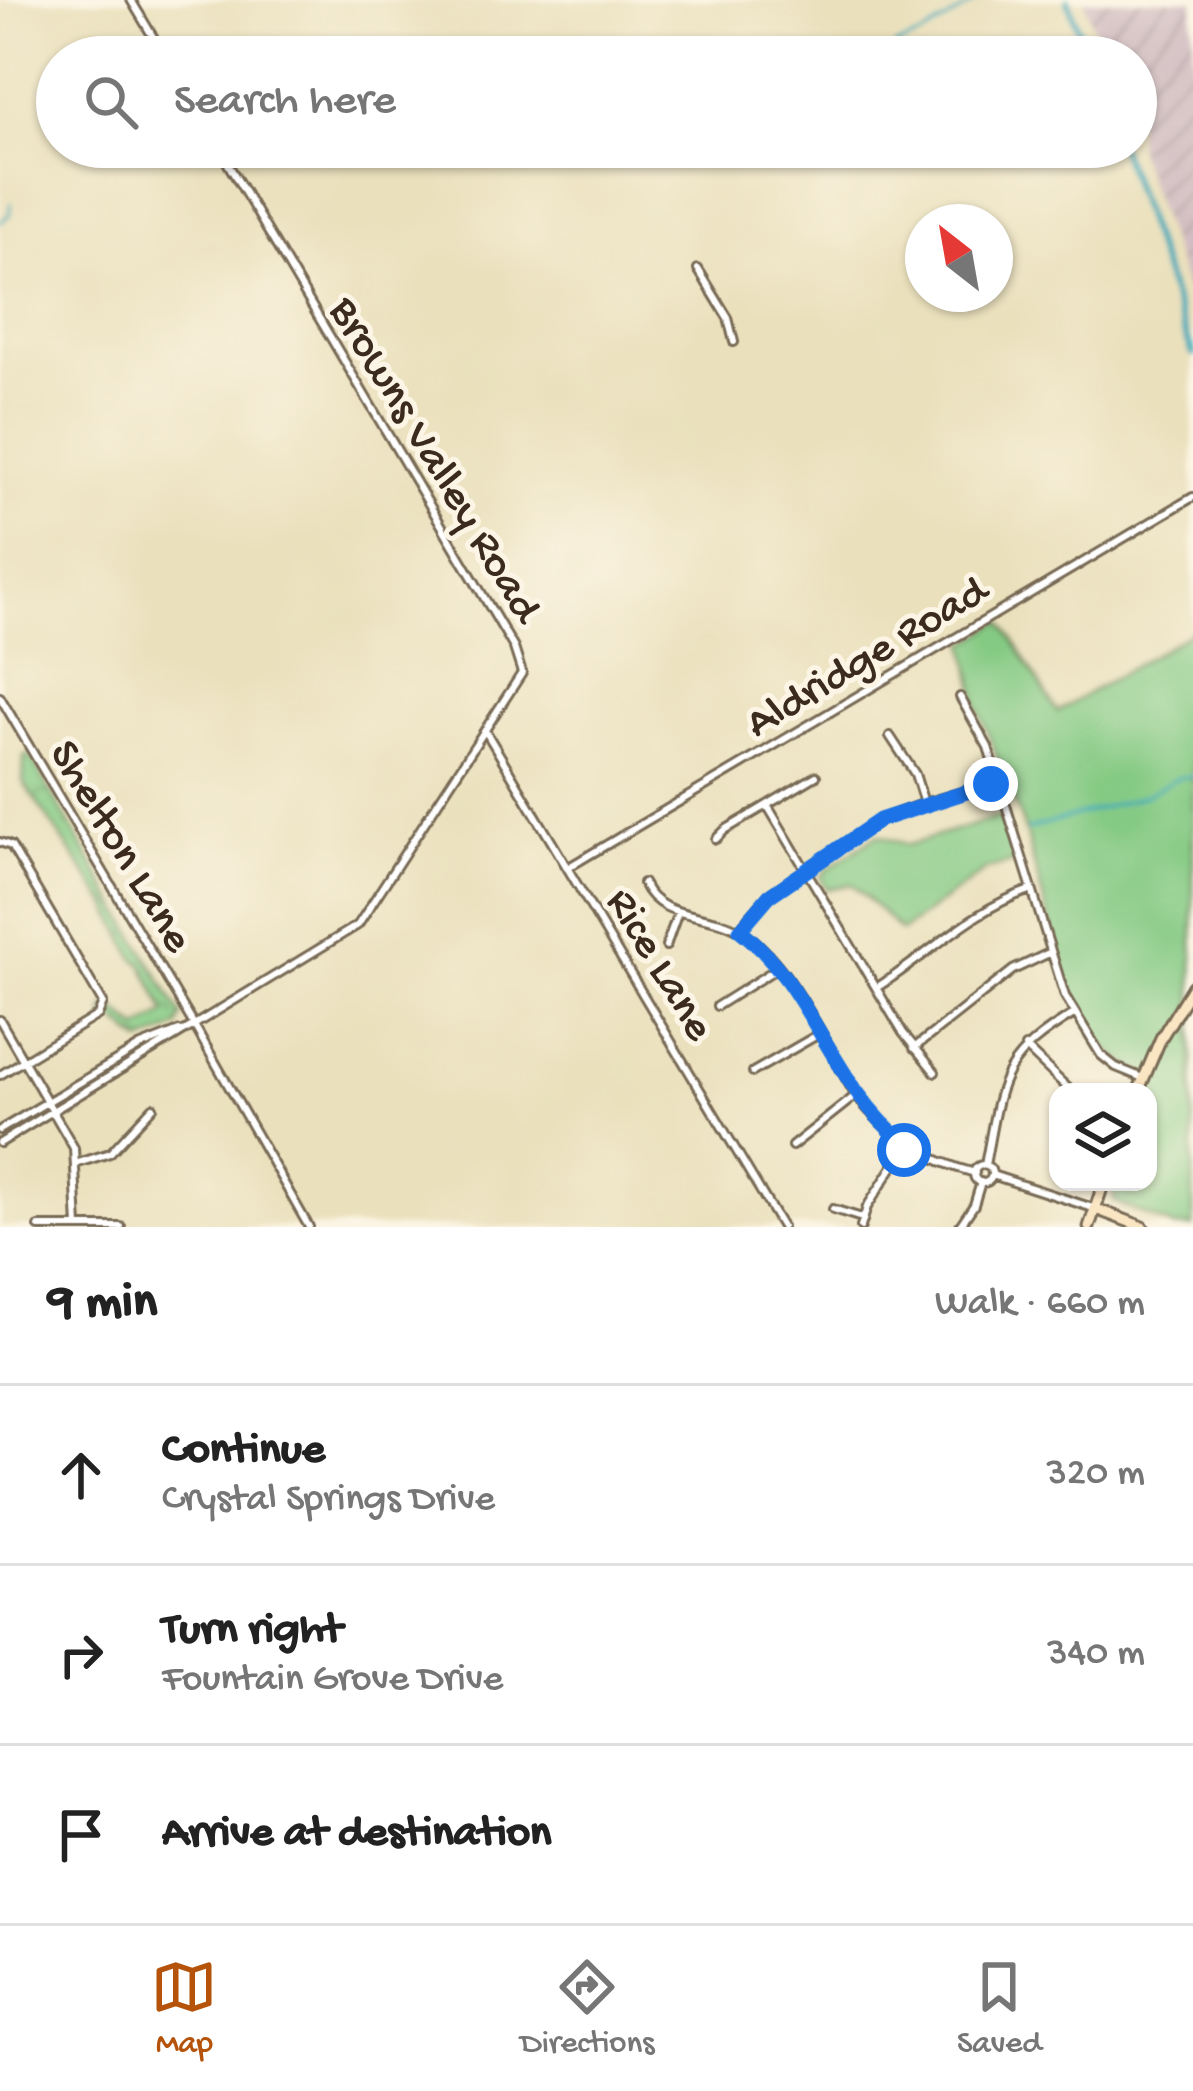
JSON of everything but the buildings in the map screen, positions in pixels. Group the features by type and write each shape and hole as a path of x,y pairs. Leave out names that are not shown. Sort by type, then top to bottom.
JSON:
{"street":[{"path":"131,0 152,36"},
{"name":"Browns Valley Road","path":"194,1025 358,925 522,673 519,656 230,168"},
{"path":"698,269 728,318 734,342"},
{"name":"Aldridge Road","path":"569,867 1193,497"},
{"name":"Shelton Lane","path":"0,697 194,1025"},
{"path":"960,697 982,735 1049,953 1074,1014 1101,1055 1143,1078"},
{"name":"Rice Lane","path":"486,732 782,1227"},
{"path":"890,736 915,774 924,803"},
{"path":"716,839 816,776"},
{"path":"740,930 769,896 880,820 998,782"},
{"path":"767,805 876,988 935,1072"},
{"path":"0,842 11,846 103,1003 98,1015 0,1075"},
{"path":"643,883 657,903 740,930 779,967 856,1096 907,1145 975,1173 981,1182"},
{"path":"876,988 980,910 1030,890"},
{"path":"666,946 678,912"},
{"path":"914,1048 1012,970 1049,953"},
{"path":"717,1006 779,967"},
{"path":"1141,1083 1161,1038 1193,986"},
{"path":"975,1173 985,1165 1000,1085 1025,1047 1074,1014"},
{"path":"0,1021 70,1139 77,1163 78,1226"},
{"path":"0,1130 141,1046 194,1025"},
{"path":"0,1143 194,1025"},
{"path":"194,1025 309,1227"},
{"path":"753,1072 819,1034"},
{"path":"1025,1047 1063,1083"},
{"path":"792,1146 856,1096"},
{"path":"77,1163 110,1153 153,1107"},
{"path":"833,1209 861,1223 907,1145"},
{"path":"985,1165 992,1174 1143,1227"},
{"path":"959,1227 974,1205 981,1182 992,1174"},
{"path":"1089,1227 1101,1191"},
{"path":"39,1227 121,1227"}],"shaded area":[{"path":"1084,0 1193,0 1193,299 1143,168 1157,168 1157,36 1097,36"}],"green space":[{"path":"1002,621 1057,712 1193,631 1193,1227 1175,1227 1114,1202 1115,1191 1157,1191 1157,1083 1149,1083 1099,1042 1063,974 1025,830 978,707 966,644"},
{"path":"29,755 182,1016 178,1027 142,1043 104,1015 108,1004 139,1029 166,1013 110,909 23,782 24,757"},
{"path":"1002,816 1015,862 986,870 901,931 852,884 827,889 821,878 877,835 909,845"}],"waterway":[{"path":"922,36 979,0"},
{"path":"1068,0 1081,36"},
{"path":"1127,168 1193,355"},
{"path":"0,222 9,215 11,203"},
{"path":"1027,830 1193,776"}],"route":[{"path":"904,1150 907,1145 856,1096 779,967 740,930 781,886 851,844 880,820 991,784"}]}
